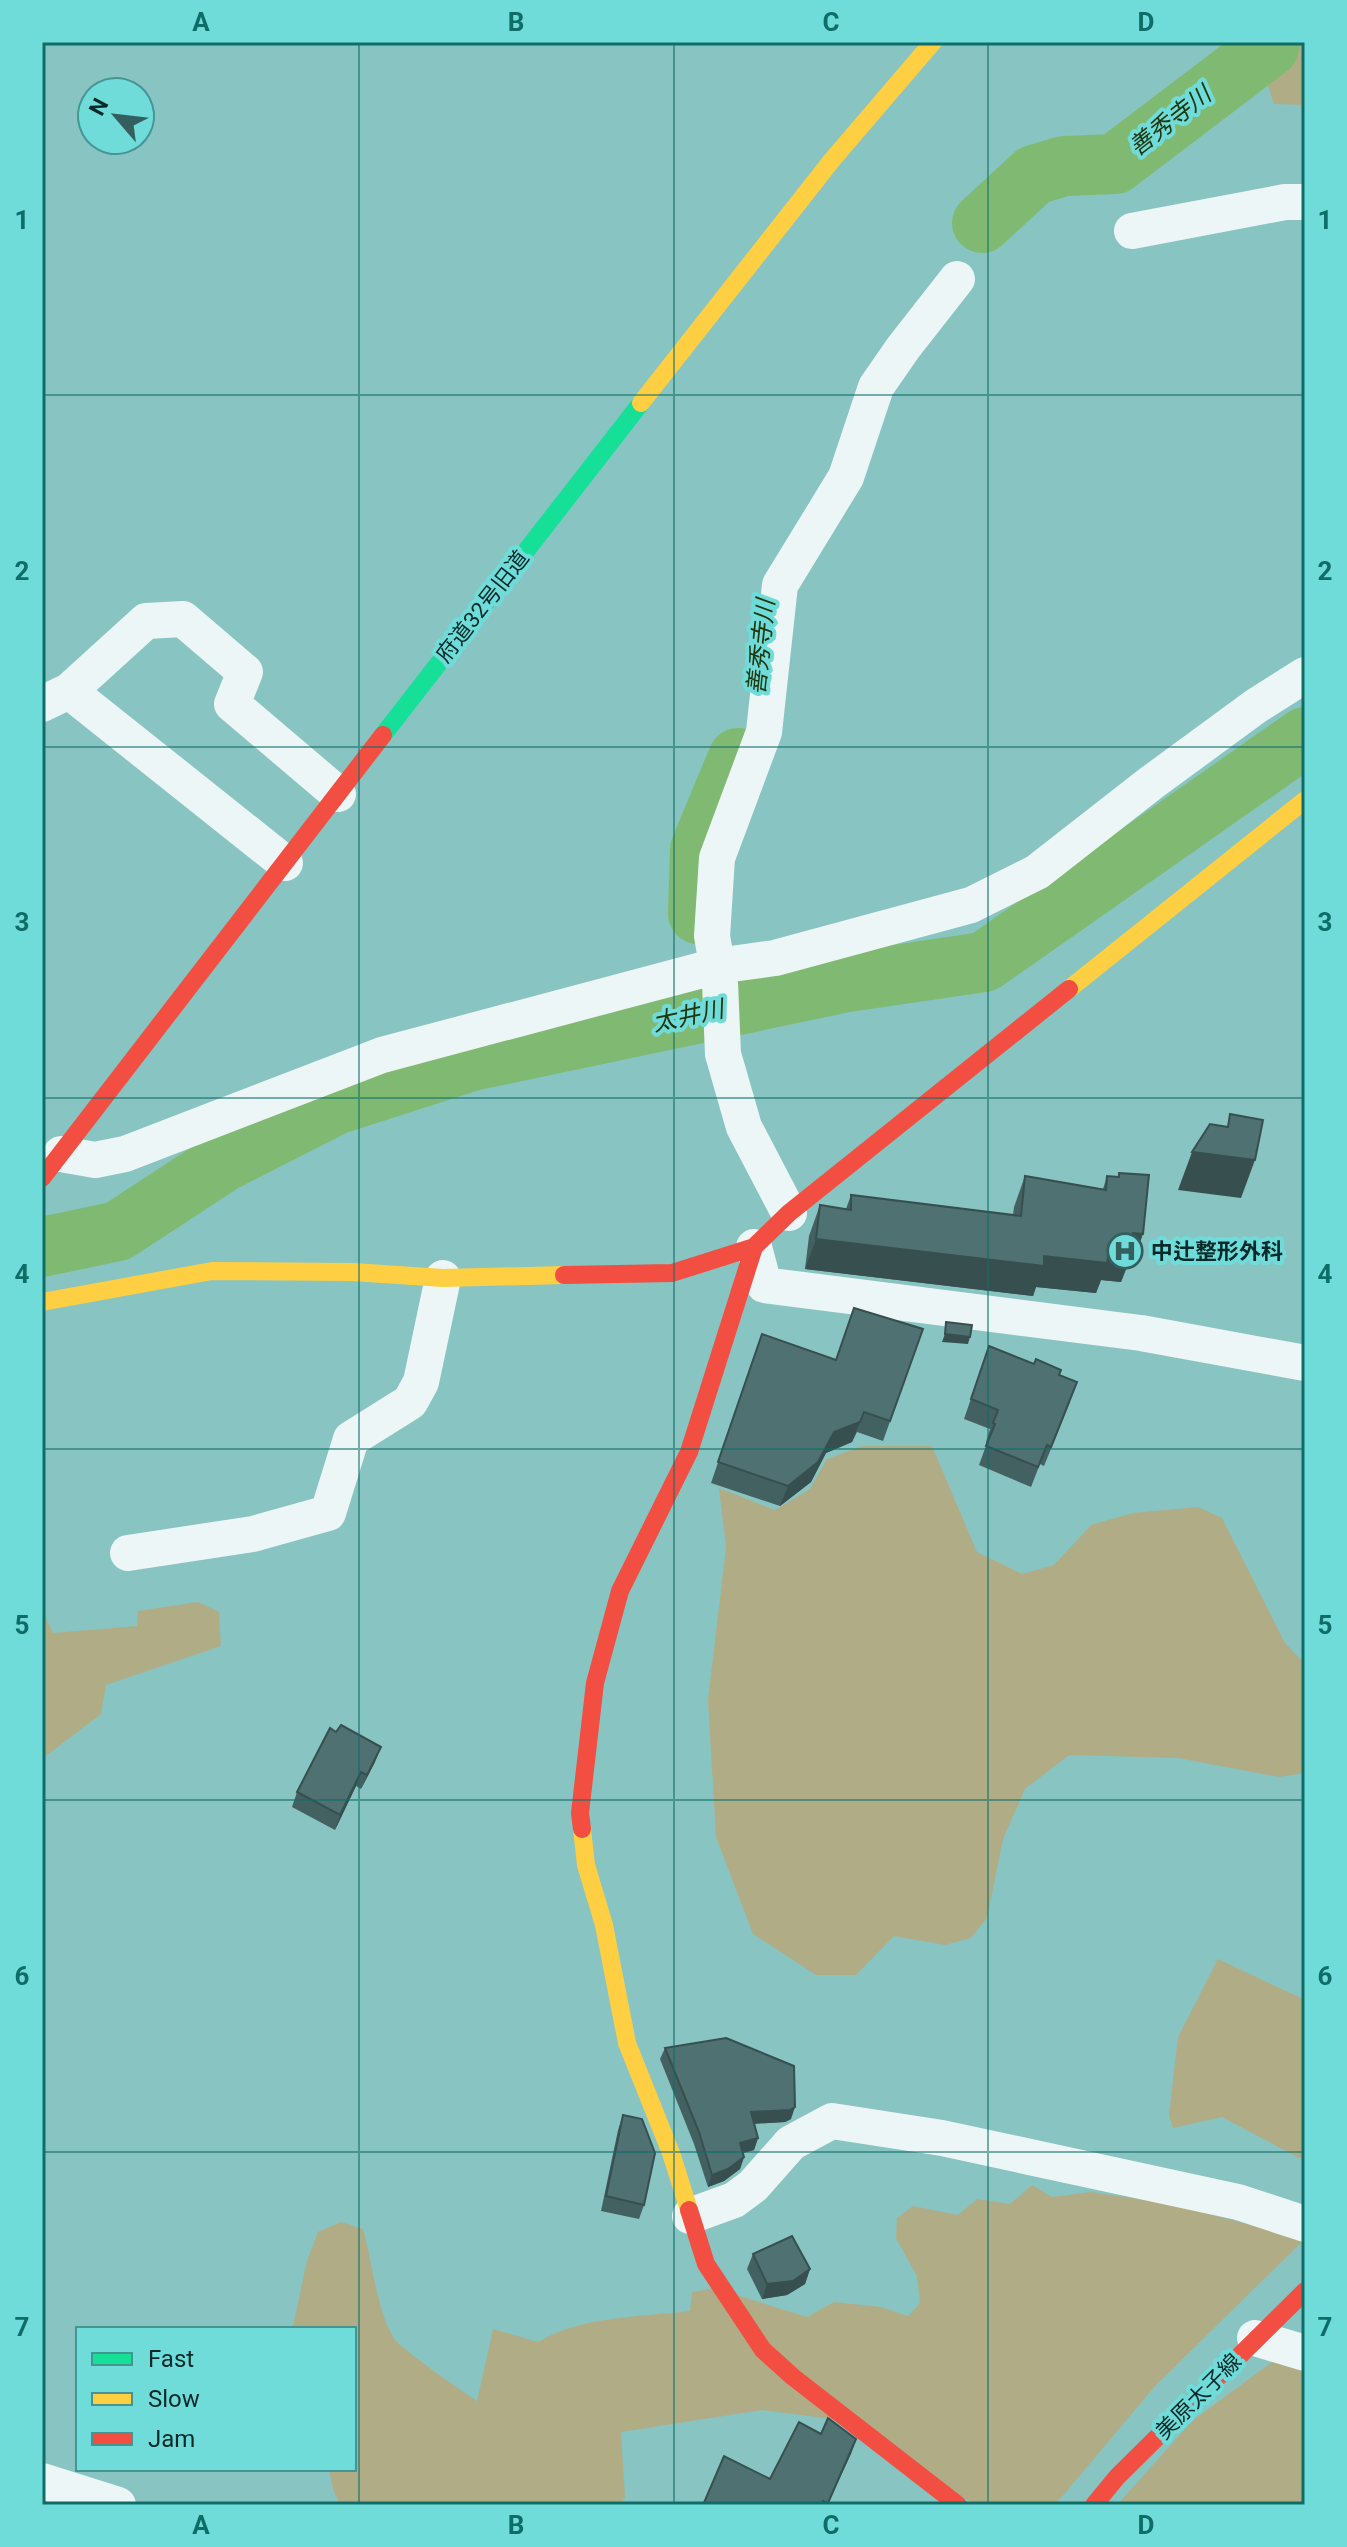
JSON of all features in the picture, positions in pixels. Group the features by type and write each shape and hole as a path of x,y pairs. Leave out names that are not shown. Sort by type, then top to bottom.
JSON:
{"street":[{"name":"府道32号旧道","path":"51,1166 504,577 832,160 933,42"},
{"path":"1132,231 1285,202 1305,202"},
{"path":"789,1213 744,1127 723,1054 719,974 712,936 717,858 764,732 780,585 846,477 876,387 957,279"},
{"path":"285,863 56,697 146,621 183,619 245,672 232,704 338,794"},
{"path":"51,1166 125,1154 382,1055 719,974 971,905 1037,872 1151,783 1256,706 1305,675"},
{"path":"42,1302 212,1271 353,1272 443,1278 672,1273 754,1247 789,1213 1305,800"},
{"path":"754,1247 764,1285 1141,1333 1305,1363"},
{"path":"754,1247 689,1452 620,1591 595,1683 580,1813 586,1865 604,1925 627,2043 671,2153 706,2264 763,2350 793,2377 958,2505"},
{"path":"128,1553 253,1534 328,1513 351,1439 410,1402 421,1382 443,1278"},
{"path":"690,2216 734,2200 753,2186 791,2143 832,2121 942,2138 1238,2202 1305,2224"},
{"name":"美原太子線","path":"1094,2505 1117,2477 1305,2291"},
{"path":"1255,2338 1305,2353"},
{"path":"42,2481 118,2505"}],"shaded area":[{"path":"1275,42 1305,42 1305,105 1274,104 1266,80"},
{"path":"862,1446 932,1446 977,1552 1022,1574 1054,1565 1091,1525 1133,1513 1198,1507 1222,1518 1285,1643 1305,1664 1305,1773 1279,1777 1178,1758 1069,1755 1025,1789 1003,1839 987,1918 971,1938 945,1945 894,1936 856,1975 816,1975 753,1934 716,1837 708,1700 726,1547 719,1488 775,1510 810,1489 827,1459"},
{"path":"198,1602 219,1612 221,1646 106,1685 101,1714 42,1759 42,1615 53,1633 137,1626 138,1611"},
{"path":"1218,1959 1305,2000 1305,2161 1222,2117 1173,2128 1169,2115 1178,2037"},
{"path":"1032,2185 1052,2197 1091,2192 1167,2203 1305,2239 1156,2385 1055,2505 976,2505 832,2419 762,2410 621,2432 625,2497 621,2505 340,2505 333,2489 329,2471 356,2471 356,2327 293,2326 307,2261 318,2232 341,2222 363,2229 379,2299 393,2337 477,2401 493,2329 538,2342 555,2333 592,2322 690,2311 692,2292 714,2288 807,2317 834,2302 881,2307 908,2316 920,2303 917,2276 896,2238 897,2218 913,2206 958,2215 977,2199 1010,2204"},
{"path":"1276,2359 1305,2370 1305,2505 1117,2505 1192,2421"}],"building":[{"path":"1230,1114 1263,1120 1255,1160 1192,1152 1210,1124 1228,1127"},
{"path":"1119,1173 1149,1175 1143,1234 1133,1233 1132,1252 1110,1249 1107,1263 1044,1256 1044,1266 816,1239 820,1205 851,1210 851,1195 1021,1216 1025,1176 1106,1190 1107,1176 1119,1177"},
{"path":"854,1308 923,1329 890,1421 864,1412 860,1422 834,1432 818,1462 788,1486 718,1462 762,1334 836,1360"},
{"path":"946,1322 972,1325 970,1337 945,1334"},
{"path":"989,1346 1034,1364 1036,1359 1061,1370 1059,1375 1077,1382 1051,1447 1047,1445 1038,1467 986,1446 998,1410 971,1399"},
{"path":"341,1725 381,1747 367,1775 361,1772 340,1815 297,1792 330,1728 336,1732"},
{"path":"726,2038 794,2066 795,2107 790,2110 751,2112 758,2138 740,2143 744,2157 728,2169 712,2175 699,2132 665,2048"},
{"path":"623,2115 642,2119 655,2153 644,2205 606,2196"},
{"path":"792,2236 810,2269 793,2281 767,2284 753,2254"},
{"path":"828,2418 856,2439 828,2503 703,2505 724,2456 770,2479 799,2422 821,2434"}],"waterway":[{"name":"善秀寺川","path":"982,223 1034,175 1064,166 1115,164 1269,47 1270,42"},
{"name":"太井川","path":"42,1247 118,1231 225,1161 335,1105 472,1061 847,982 984,962 1305,737"},
{"name":"善秀寺川","path":"698,914 700,849 738,758"}],"traffic: fast":[{"path":"383,735 641,403"}],"traffic: slow":[{"path":"641,403 832,160 933,42"},
{"path":"1069,989 1305,800"},
{"path":"42,1302 212,1271 353,1272 443,1278 564,1275"},
{"path":"582,1829 586,1865 604,1925 627,2043 671,2153 689,2210"}],"traffic: jam":[{"path":"42,1178 383,735"},
{"path":"564,1275 672,1273 754,1247 789,1213 1069,989"},
{"path":"582,1829 580,1813 595,1683 620,1591 689,1452 754,1247"},
{"path":"689,2210 706,2264 763,2350 793,2377 958,2505"},
{"path":"1094,2505 1117,2477 1305,2291"}],"place":[{"name":"中辻整形外科","path":"1125,1251"}]}
